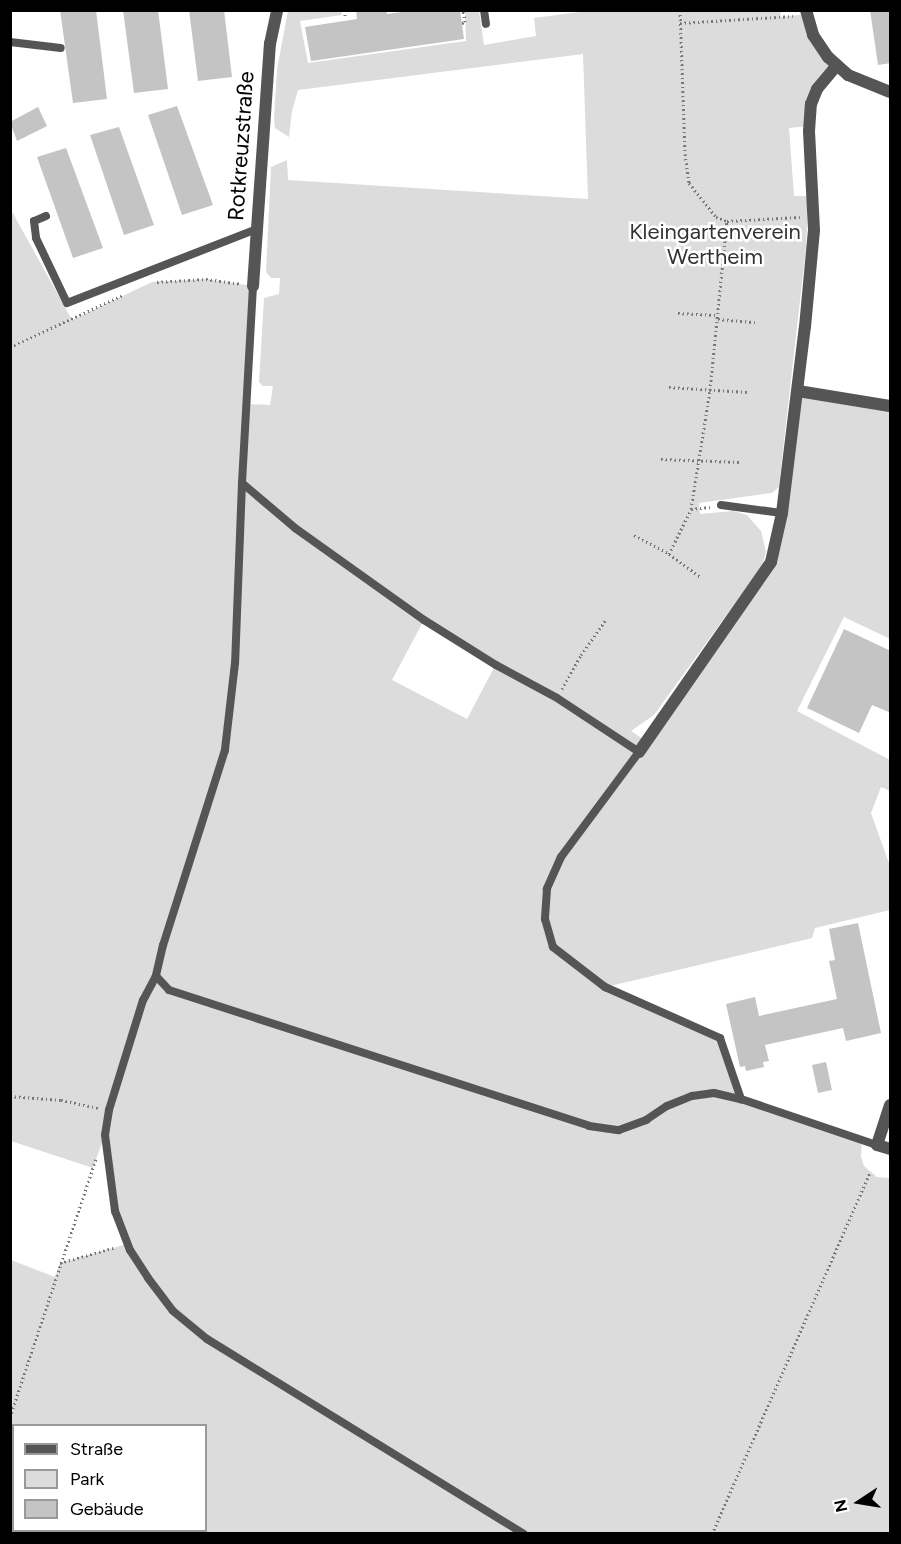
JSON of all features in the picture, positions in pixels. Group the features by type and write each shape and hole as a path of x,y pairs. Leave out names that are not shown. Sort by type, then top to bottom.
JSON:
{"street":[{"name":"Rotkreuzstraße","path":"254,286 270,44 277,10"},
{"path":"807,12 813,35 837,65 848,75 891,92"},
{"path":"639,752 771,562 782,513 798,391 814,216 809,131 811,104 817,89 837,65"},
{"path":"798,391 891,406"},
{"path":"891,1105 878,1145 891,1149"}],"lane":[{"path":"484,10 486,24"},
{"path":"10,42 61,48"},
{"path":"46,216 34,221 36,238 67,303 257,229"},
{"path":"254,286 242,483 235,663 225,750 163,945 156,976 143,1000 109,1110 105,1135 108,1173 115,1211 127,1244 147,1278 173,1311 207,1339 524,1533"},
{"path":"242,483 295,528 424,620 557,698 639,752 561,857 547,889 545,919 550,938 553,947 605,987 720,1038 741,1099"},
{"path":"721,505 782,513"},
{"path":"156,976 169,990 589,1126 619,1130 692,1096 714,1093 741,1099 878,1145"}],"path":[{"path":"345,10 345,16"},
{"path":"462,23 465,22 463,10"},
{"path":"680,10 685,154 689,183 716,217 728,221 814,216"},
{"path":"680,23 807,12"},
{"path":"669,554 691,509 710,390 728,221"},
{"path":"152,282 206,279 254,286"},
{"path":"10,347 130,292"},
{"path":"678,313 755,322"},
{"path":"669,387 747,392"},
{"path":"661,459 740,462"},
{"path":"691,509 721,505"},
{"path":"634,535 669,554 700,577"},
{"path":"557,698 581,655 605,621"},
{"path":"10,1096 62,1100 109,1110"},
{"path":"10,1417 97,1157"},
{"path":"712,1533 870,1172"},
{"path":"60,1263 127,1244"}],"green space":[{"name":"Kleingartenverein Wertheim","path":"780,10 781,17 807,14 837,65 817,89 810,126 789,128 794,196 808,196 806,248 779,487 772,493 699,503 700,514 733,511 747,515 761,531 766,552 762,566 654,715 631,731 646,741 771,562 797,396 890,406 890,639 844,617 797,711 890,760 890,791 881,787 871,813 890,866 890,910 815,928 812,938 606,987 720,1038 741,1099 862,1139 861,1157 864,1166 877,1177 890,1178 890,1533 11,1533 11,1260 55,1277 60,1263 127,1244 115,1211 104,1137 93,1168 11,1141 10,208 72,320 152,282 206,279 253,286 247,404 270,405 273,386 263,386 259,382 264,298 279,294 280,278 271,278 266,272 271,167 287,160 288,180 588,199 583,54 298,90 292,111 289,137 275,128 274,119 277,69 288,11 341,11 342,15 300,21 308,63 466,41 465,11 479,11 484,45 536,36 534,18 587,11","holes":["424,620 496,664 467,719 392,680"]}],"building":[{"path":"60,10 96,10 107,99 73,103"},
{"path":"123,10 158,10 168,89 134,93"},
{"path":"189,10 224,10 232,77 198,81"},
{"path":"356,10 386,10 387,14 415,10 460,10 464,39 311,61 305,27 357,19"},
{"path":"870,10 891,10 891,63 878,65"},
{"path":"177,106 213,205 182,215 148,115"},
{"path":"38,107 47,126 17,141 10,122"},
{"path":"119,127 154,225 124,235 90,135"},
{"path":"66,148 103,248 73,258 37,157"},
{"path":"844,629 891,651 891,713 872,705 859,733 807,708"},
{"path":"858,923 881,1033 846,1041 843,1028 765,1045 769,1061 763,1062 764,1067 746,1071 745,1066 740,1067 726,1004 755,997 759,1016 837,999 829,961 835,960 829,929"},
{"path":"826,1062 832,1090 818,1093 812,1065"}]}
